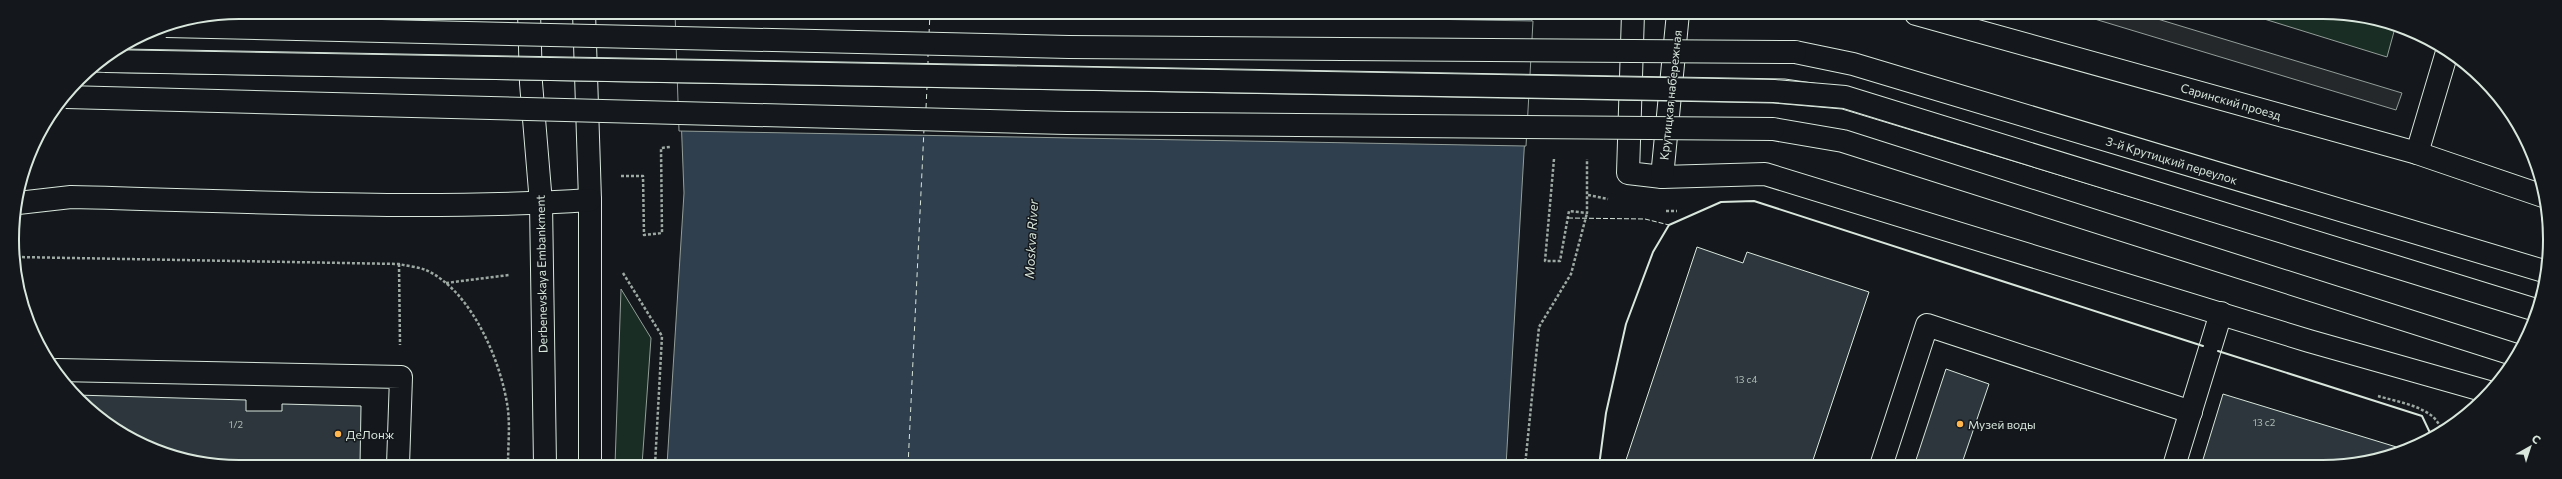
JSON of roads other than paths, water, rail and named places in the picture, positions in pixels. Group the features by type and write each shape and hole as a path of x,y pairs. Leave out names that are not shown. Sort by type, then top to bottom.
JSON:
{"main road":[{"name":"Derbenevskaya Embankment","path":"529,19 531,83 541,203 545,460"},
{"path":"584,19 590,200 590,460"},
{"path":"1634,19 1628,172 1662,177 1765,174 2309,341 2483,390"},
{"name":"Крутицкая набережная","path":"1662,177 1677,19"},
{"name":"Саринский проезд","path":"1934,19 2418,153 2539,194"},
{"name":"3-й Крутицкий переулок","path":"184,26 1069,47 1795,52 1854,64 2541,270"},
{"path":"2418,153 2446,57"},
{"path":"110,61 1766,91 1845,97 2531,309"},
{"path":"71,97 1067,123 1773,129 1843,140 2511,354"},
{"path":"22,203 71,197 400,205 541,203 590,200"},
{"path":"2176,460 2221,313"},
{"path":"1883,460 1927,325 2191,412"},
{"path":"62,370 401,377 398,460"}],"water":[{"name":"Moskva River","path":"677,19 1532,19 1506,460 667,460 684,193"}],"tram line":[{"path":"129,49 1785,79 1847,88 2534,300"},
{"path":"96,72 1773,103 1842,109 2528,318"}],"place":[{"name":"Музей воды","path":"1960,424"},
{"name":"ДеЛонж","path":"338,434"}]}
